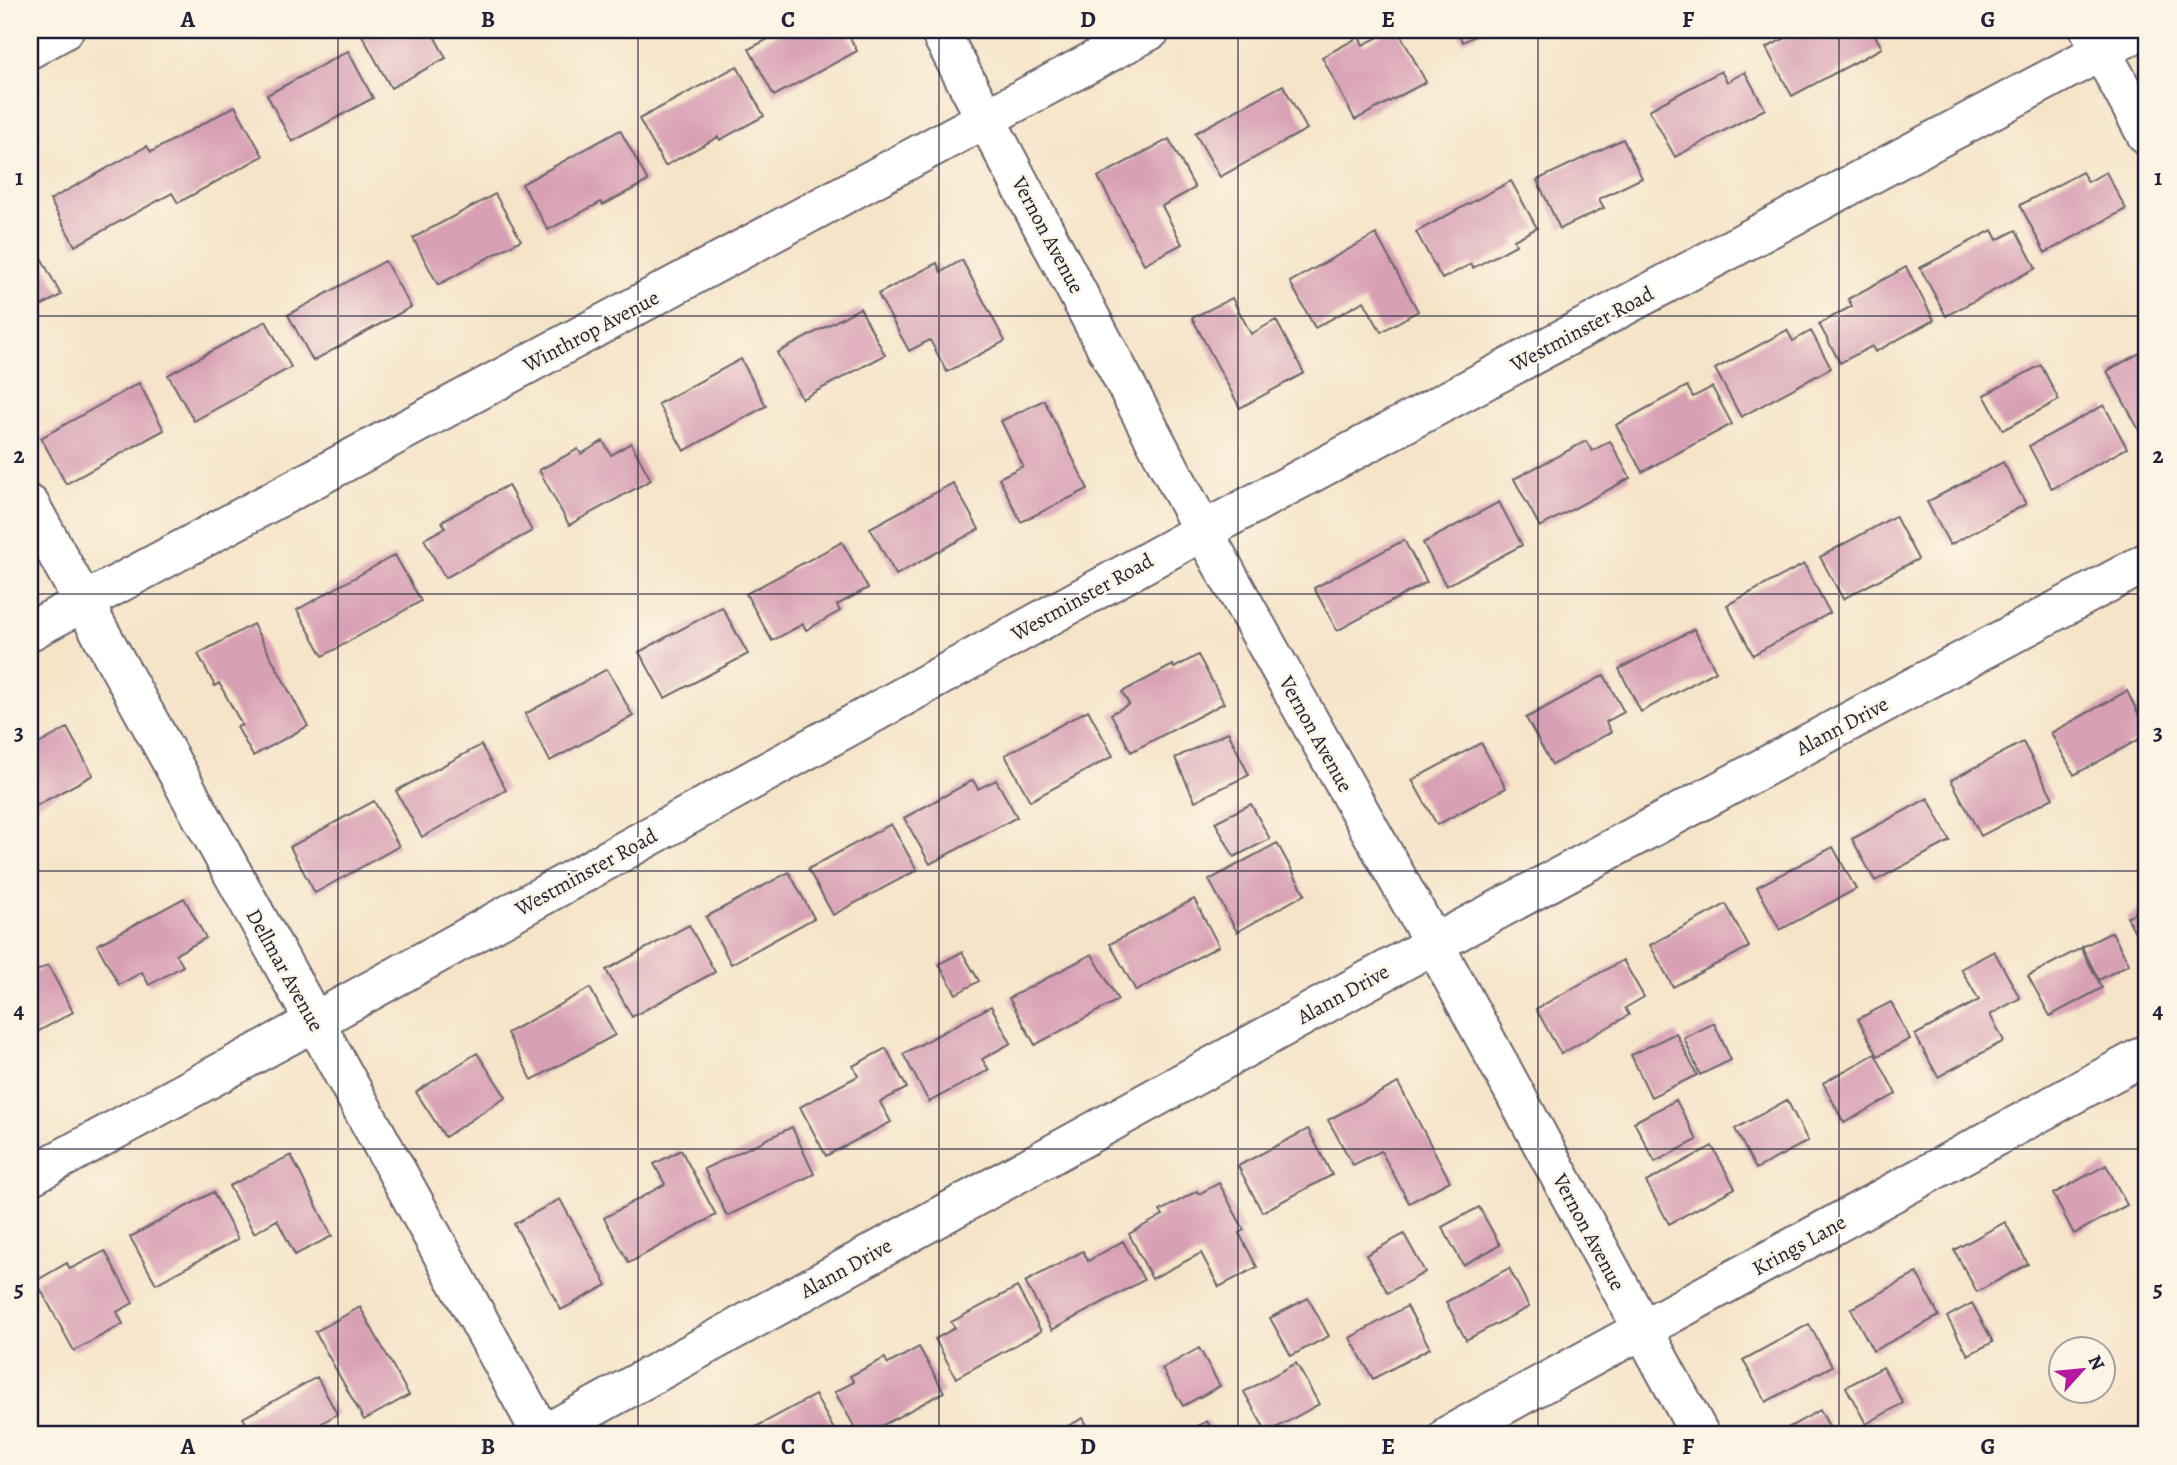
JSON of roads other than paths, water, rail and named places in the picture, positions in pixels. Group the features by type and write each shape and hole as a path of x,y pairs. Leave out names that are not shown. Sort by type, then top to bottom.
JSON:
{"street":[{"path":"30,49 64,30"},
{"name":"Vernon Avenue","path":"939,30 1203,531 1434,944 1700,1435"},
{"name":"Winthrop Avenue","path":"30,631 1151,30"},
{"name":"Westminster Road","path":"30,1176 2096,41 2141,30"},
{"path":"2096,41 2147,136"},
{"name":"Dellmar Avenue","path":"30,505 542,1435"},
{"name":"Alann Drive","path":"542,1435 1434,944 2147,562"},
{"name":"Krings Lane","path":"1449,1435 2147,1054"}]}
